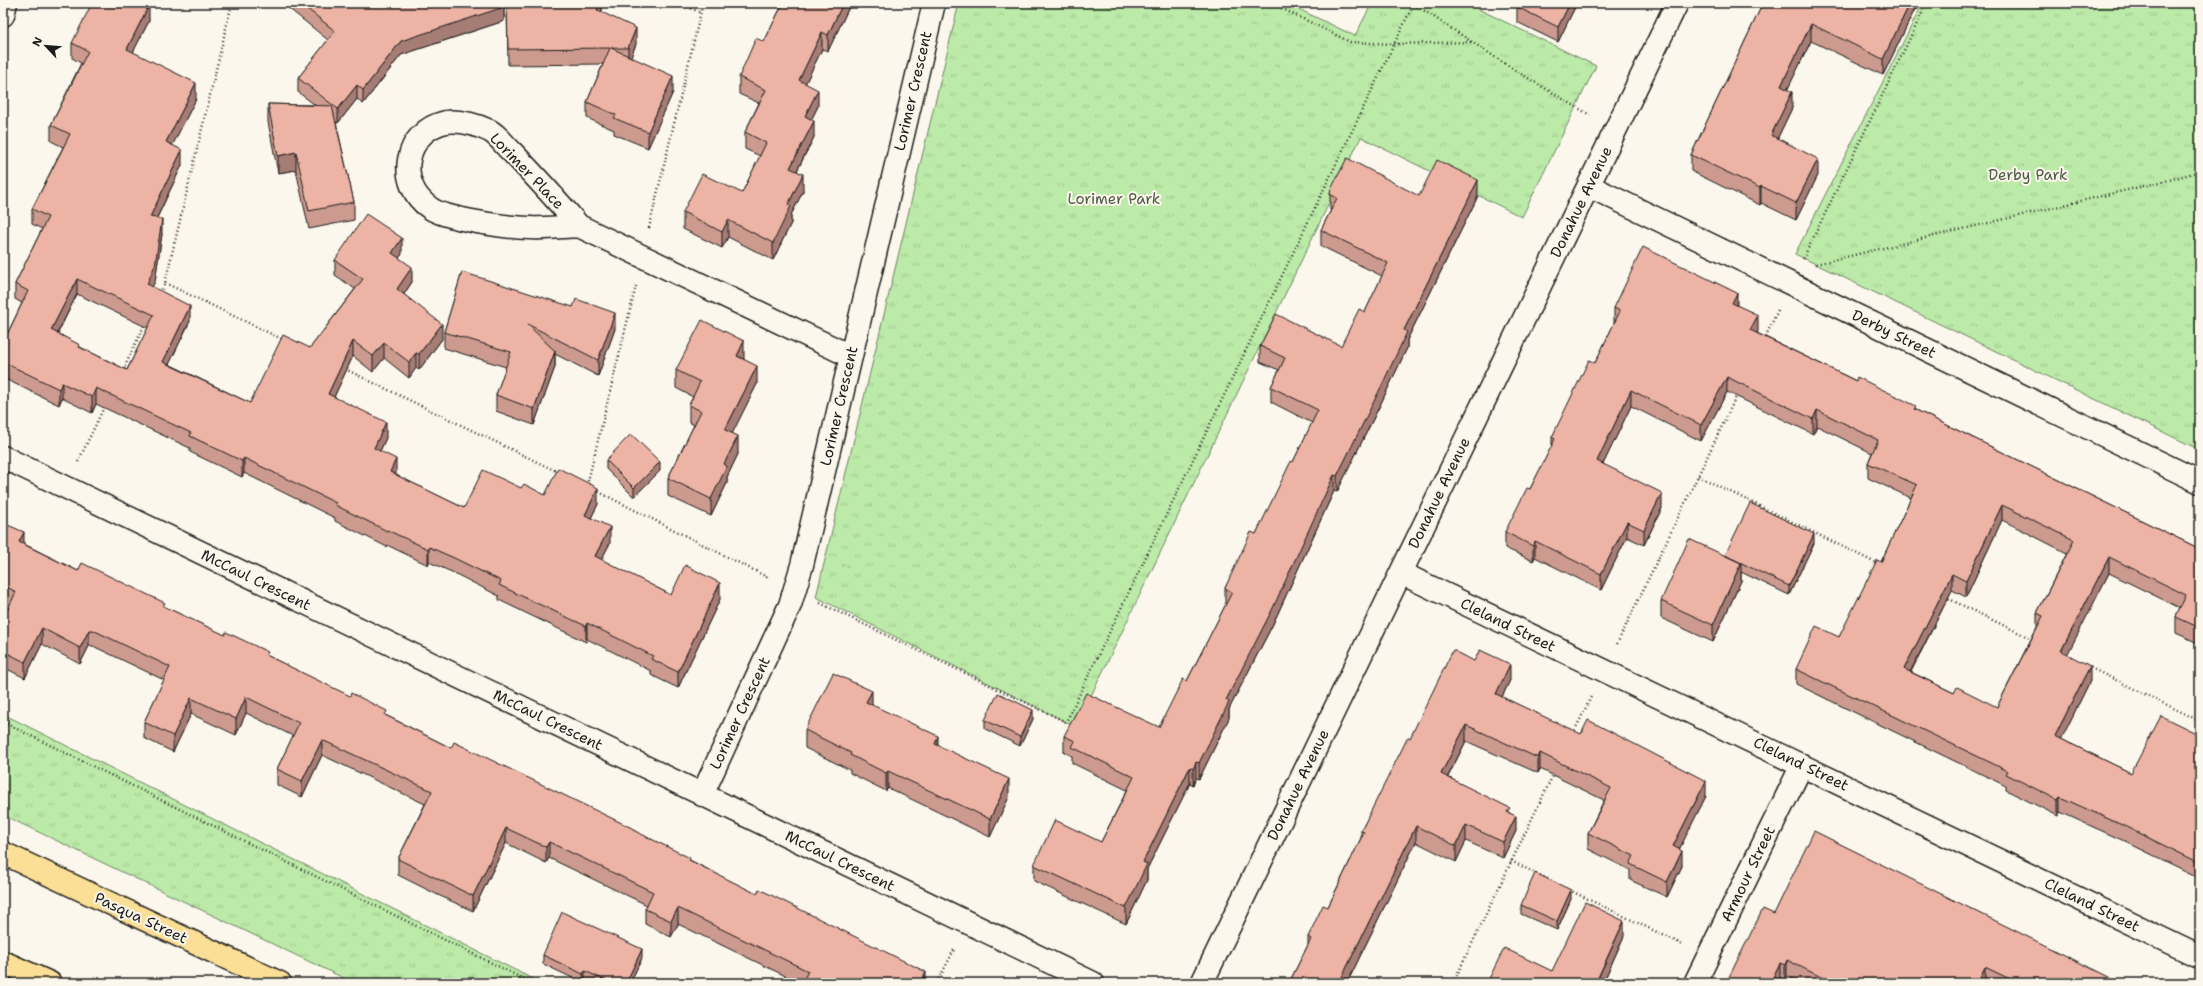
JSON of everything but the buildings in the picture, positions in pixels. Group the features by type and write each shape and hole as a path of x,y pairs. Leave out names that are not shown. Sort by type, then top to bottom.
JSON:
{"main road":[{"name":"Pasqua Street","path":"3,853 280,983"},
{"path":"3,962 50,983"}],"street":[{"path":"3,15 6,3"},
{"name":"Lorimer Crescent","path":"702,795 790,605 934,3"},
{"name":"Donahue Avenue","path":"1202,983 1676,3"},
{"name":"Lorimer Place","path":"578,226 530,228 454,218 430,208 414,191 407,169 412,146 427,130 446,122 467,123 492,132 549,190 578,226 850,356"},
{"name":"Derby Street","path":"1588,186 2200,482"},
{"name":"McCaul Crescent","path":"3,458 1093,983"},
{"name":"Cleland Street","path":"1401,573 2200,957"},
{"name":"Armour Street","path":"1695,983 1802,765"}],"path":[{"path":"158,297 165,283 232,3"},
{"path":"680,3 701,13"},
{"path":"1270,3 1350,42 1394,44 1471,42"},
{"path":"580,482 794,591 1066,722 1414,3 1471,42 1565,101 1615,129"},
{"path":"1763,341 1795,286 1928,3"},
{"path":"1795,286 1814,264 2161,182 2200,171"},
{"path":"165,283 287,342"},
{"path":"120,375 148,318"},
{"path":"344,369 565,476"},
{"path":"1570,741 1739,391"},
{"path":"65,487 106,403"},
{"path":"1698,476 1884,567"},
{"path":"1942,595 2035,641"},
{"path":"2085,665 2200,721"},
{"path":"3,722 532,983"},
{"path":"1452,983 1556,769"},
{"path":"1511,861 1553,882"},
{"path":"1568,889 1708,957"},
{"path":"937,983 968,923"}],"green space":[{"name":"Lorimer Park","path":"959,3 1286,3 1355,36 1372,3 1466,3 1596,66 1522,217 1361,137 1076,727 816,597"},
{"name":"Derby Park","path":"1923,3 2200,3 2200,450 1795,254"},
{"path":"3,714 541,983 354,983 3,815"}]}
